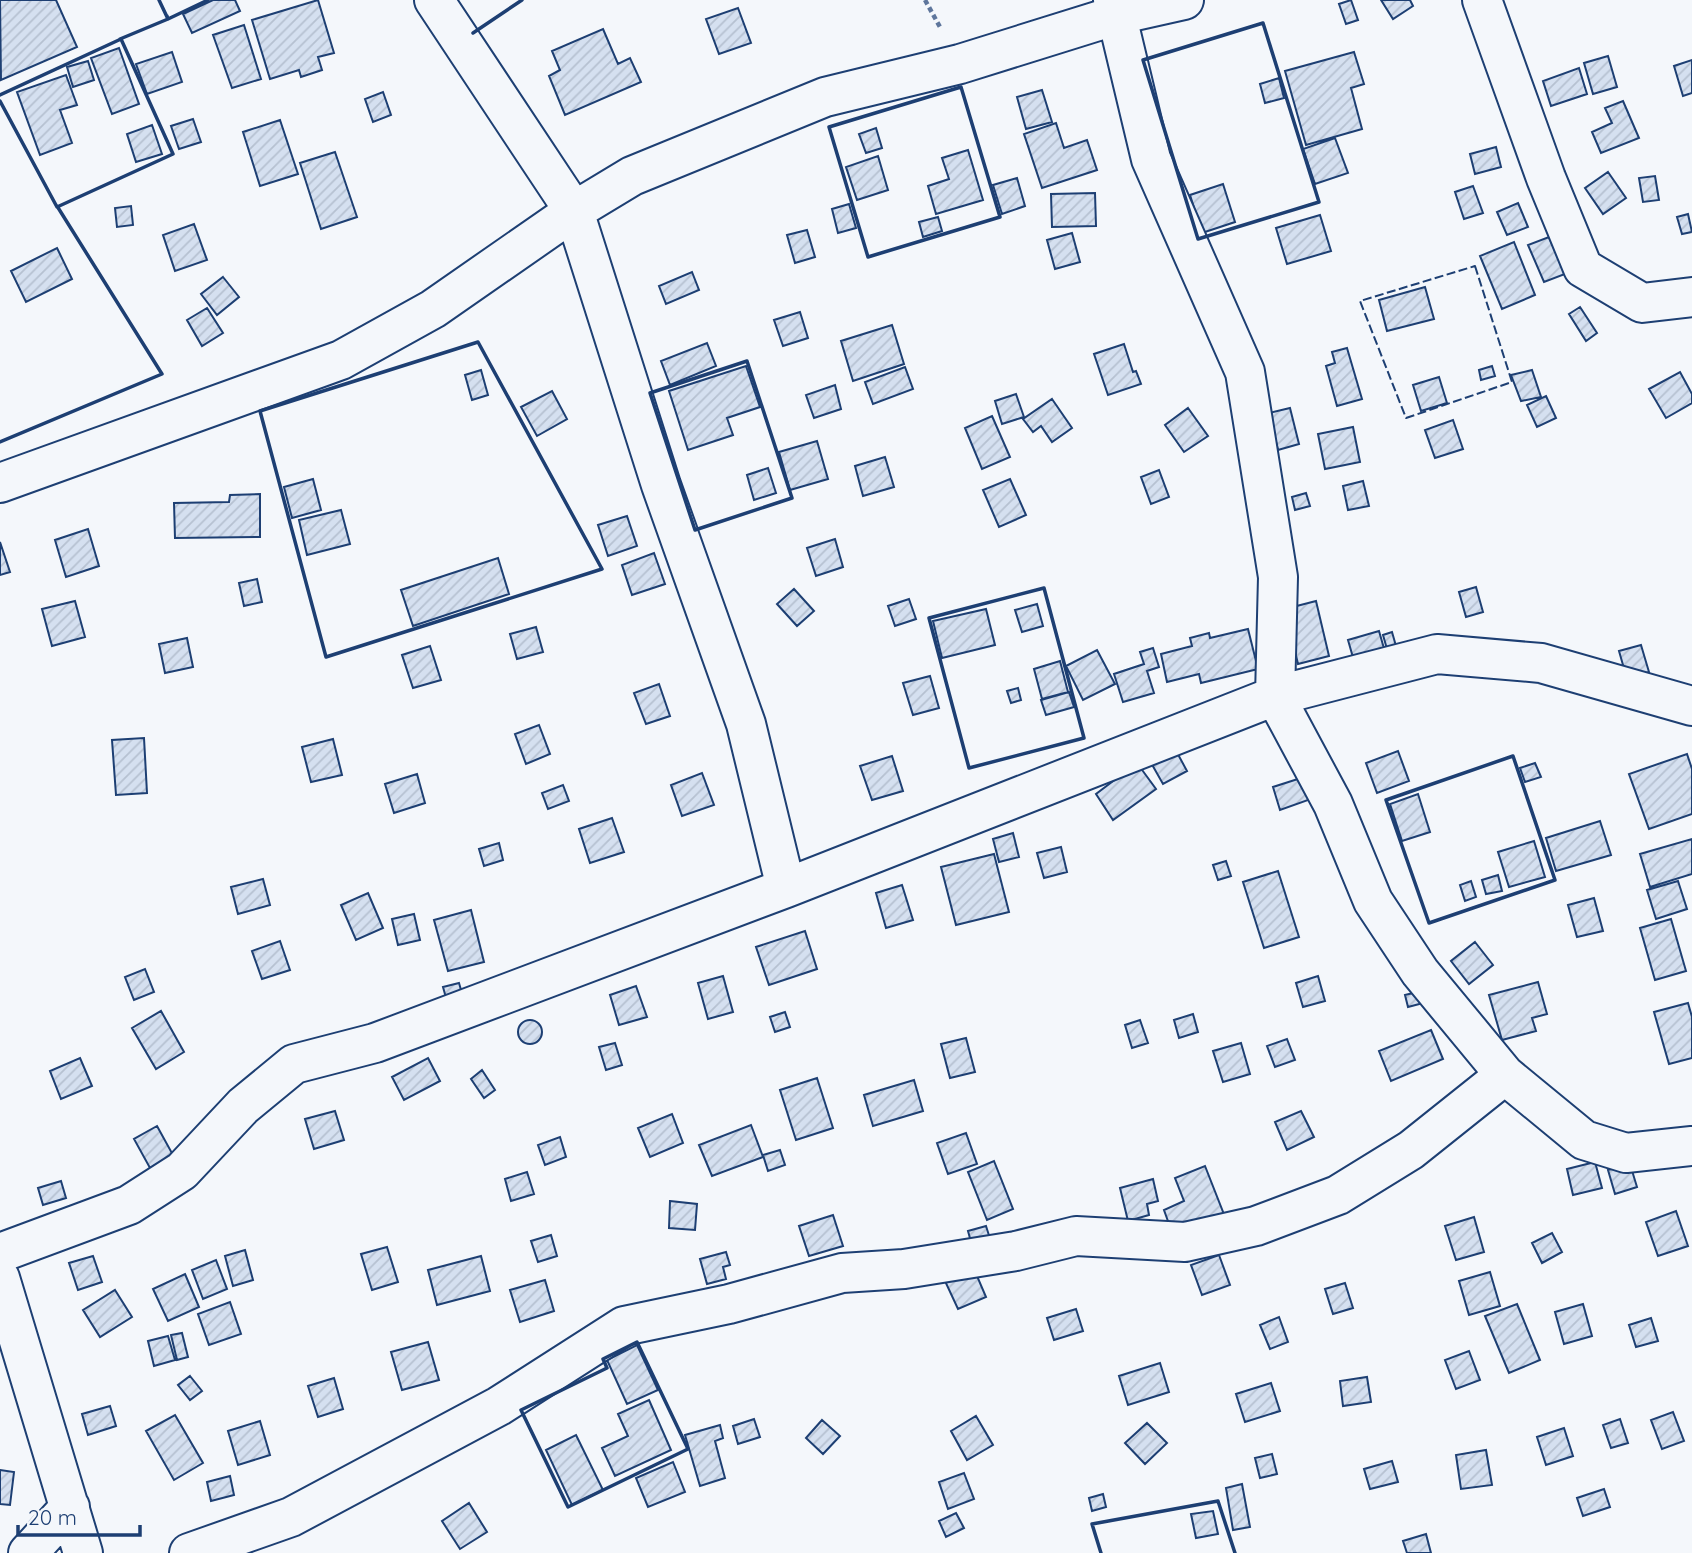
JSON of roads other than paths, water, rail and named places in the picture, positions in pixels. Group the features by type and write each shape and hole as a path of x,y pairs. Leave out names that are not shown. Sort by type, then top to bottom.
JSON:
{"street":[{"path":"434,0 574,211 661,485 746,724 786,888"},
{"path":"0,484 341,360 433,309 574,211 632,176 825,97 960,64 1115,8 1184,0"},
{"path":"1482,0 1546,178 1583,268 1642,303 1692,297"},
{"path":"1115,8 1151,159 1245,372 1278,577 1275,696 1333,804 1373,901 1420,972 1504,1075 1584,1140 1626,1153 1692,1146"},
{"path":"0,1253 129,1205 171,1178 181,1171 243,1106 294,1064 375,1043 786,888 1275,696 1437,654 1541,663 1692,706"},
{"path":"189,1553 291,1517 499,1406 624,1326 729,1304 842,1273 917,1268 1016,1251 1076,1236 1185,1242 1256,1226 1338,1195 1411,1150 1504,1075"},
{"path":"0,1278 83,1553"},
{"path":"28,1553 70,1507"}]}
